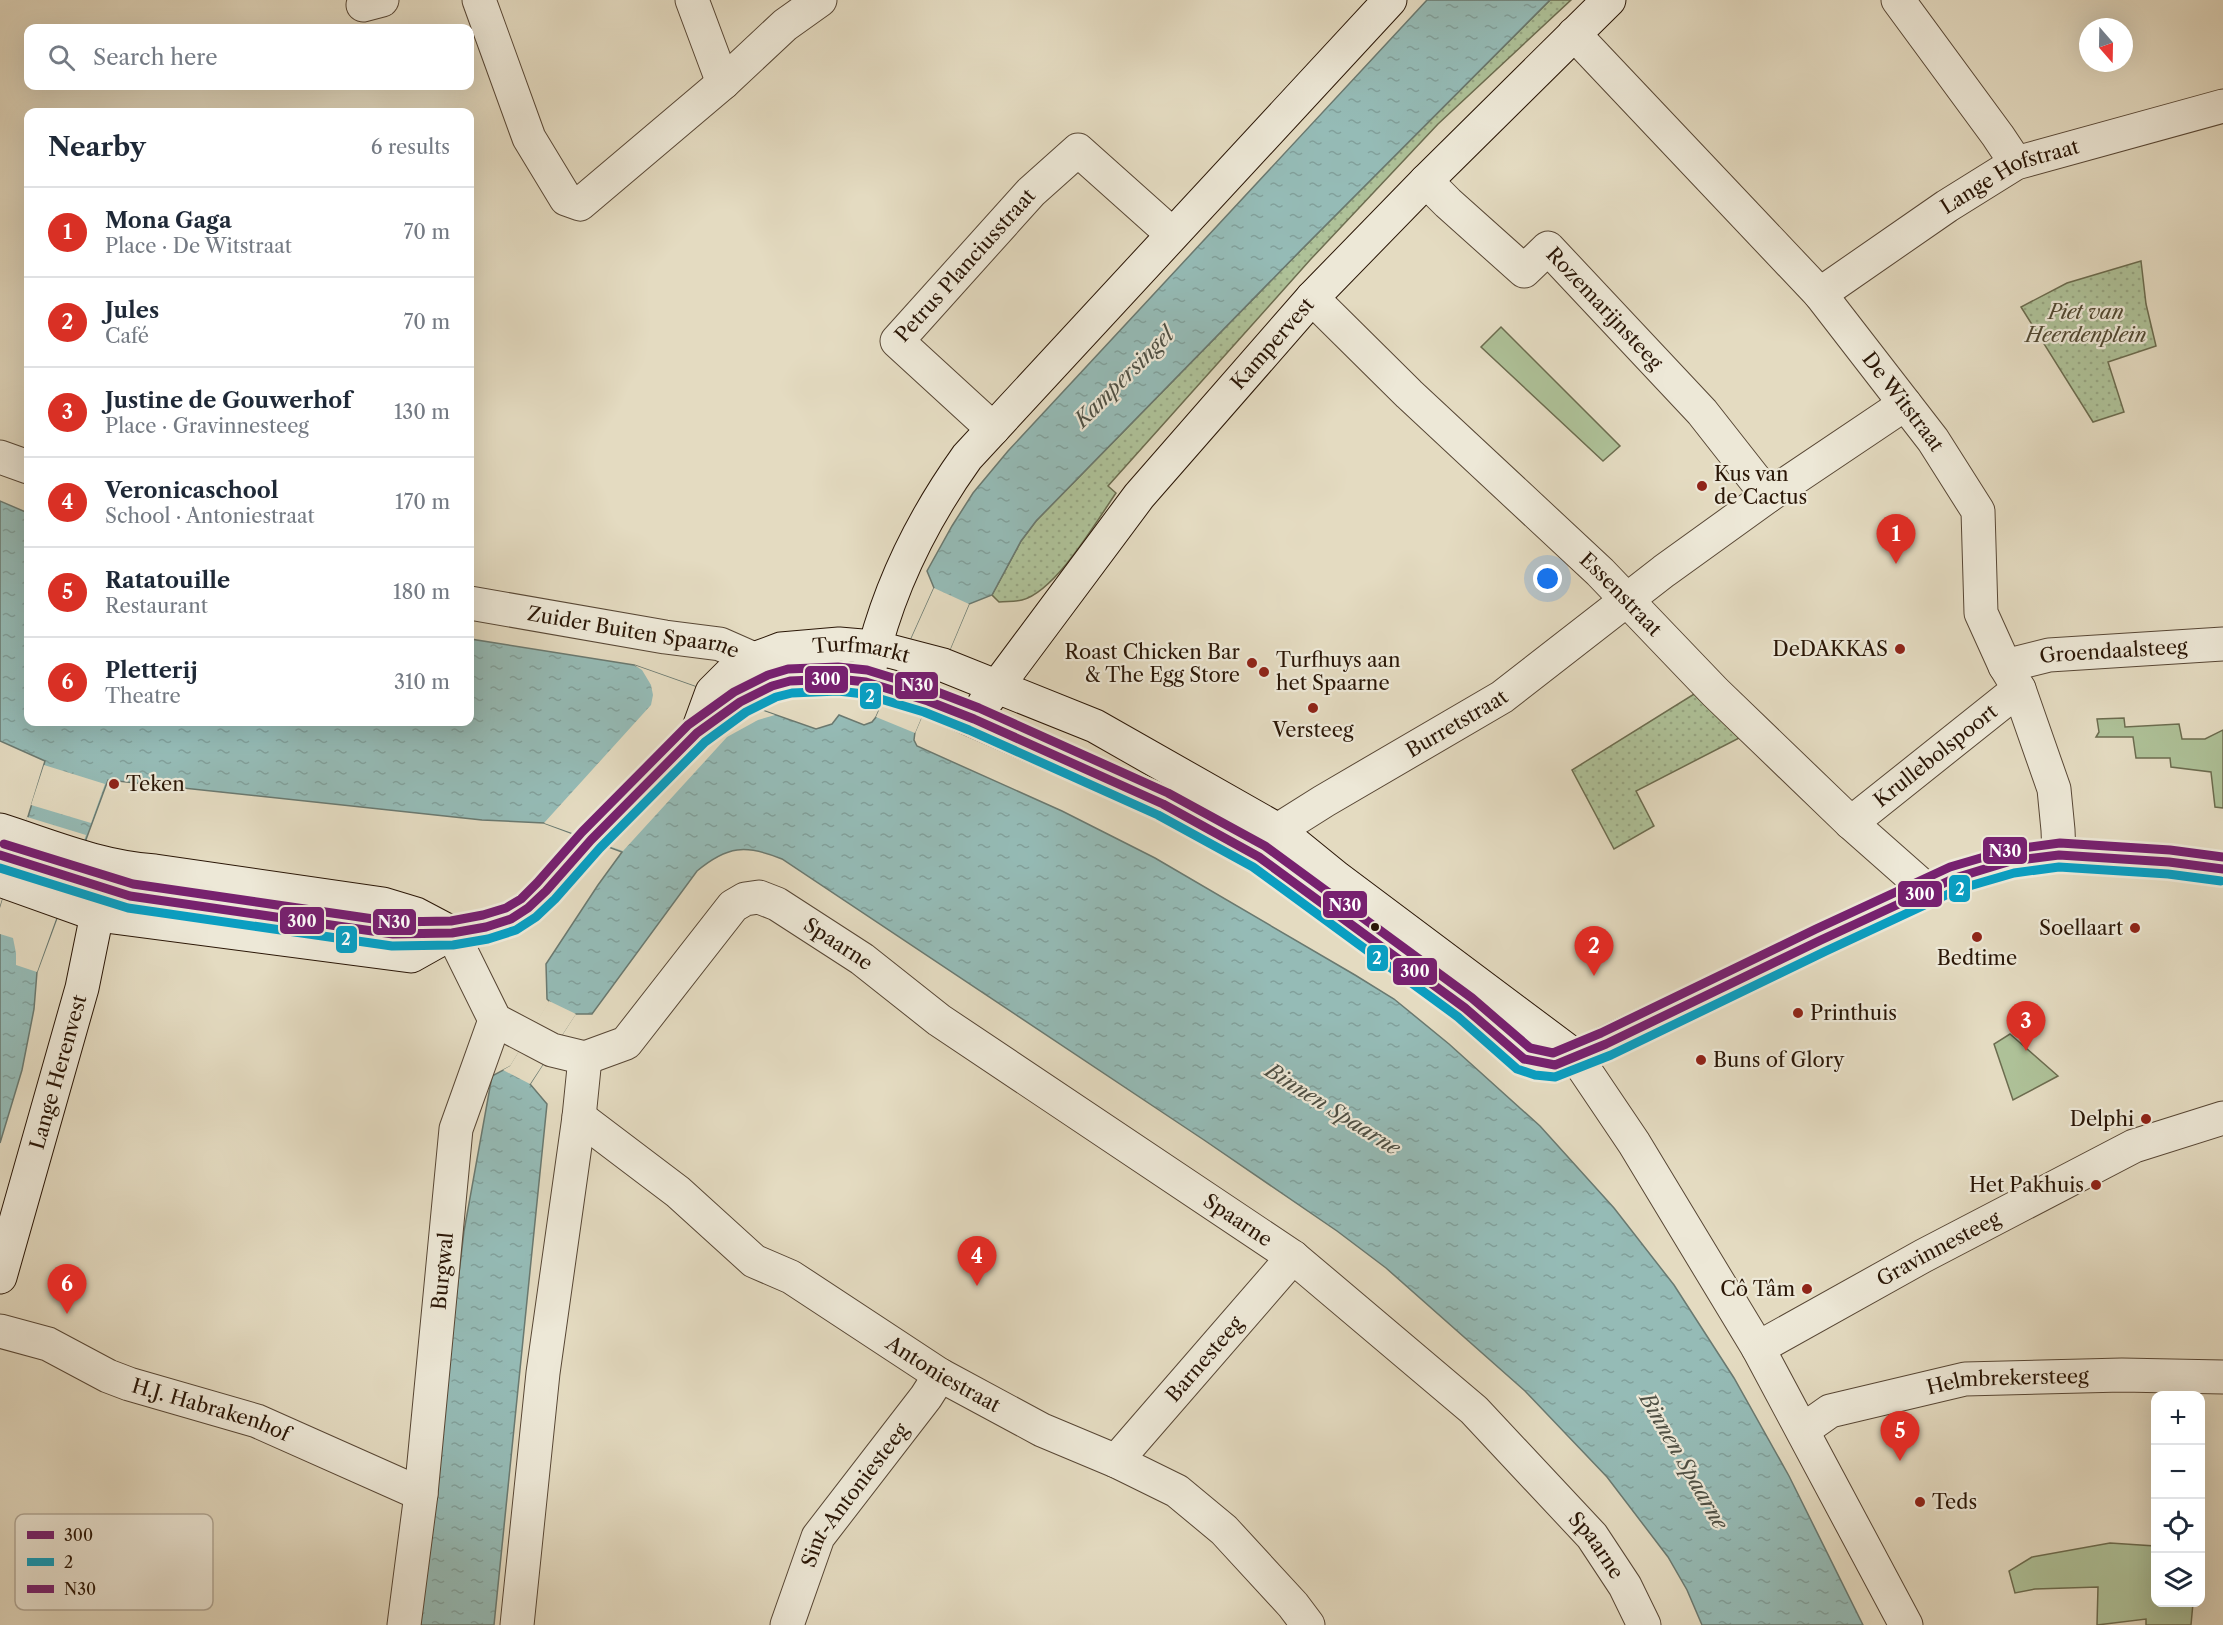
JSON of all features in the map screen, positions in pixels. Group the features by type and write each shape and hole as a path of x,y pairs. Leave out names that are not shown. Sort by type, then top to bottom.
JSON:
{"street":[{"path":"479,0 529,138 566,199 580,204 723,83 785,25 820,0"},
{"path":"692,0 723,83"},
{"path":"878,686 889,650 887,605 946,486 967,457 1389,0"},
{"name":"Kampervest","path":"974,719 996,686 1027,649 1138,496 1312,298 1426,181 1609,0"},
{"path":"1899,0 2016,163"},
{"name":"De Witstraat","path":"1574,34 1820,294 1933,440 1978,512 1981,613 2012,678 2054,789 2059,855"},
{"name":"Lange Hofstraat","path":"1820,294 1947,206 2016,163 2223,106"},
{"name":"Petrus Planciusstraat","path":"993,429 897,341 1031,192 1078,150 1172,234"},
{"name":"Rozemarijnsteeg","path":"1426,181 1524,271 1548,248 1702,412 1768,496"},
{"name":"Essenstraat","path":"1312,298 1409,394 1600,572 1715,692 1851,823 1928,891"},
{"name":"Burretstraat","path":"1278,830 1502,697 1626,600 1768,496 1905,404"},
{"path":"0,457 24,466"},
{"name":"Zuider Buiten Spaarne","path":"474,604 665,637 720,644 754,659 790,681"},
{"name":"Groendaalsteeg","path":"2012,678 2049,655 2223,644"},
{"name":"Turfmarkt","path":"839,645 889,650 944,664 1095,726 1278,830 1337,878 1576,1057 1555,1065 1524,1059 1465,1008 1258,857 1163,804 974,719 928,701 878,686 838,679 790,681 726,697 730,674 754,659 781,649 839,645"},
{"name":"Krullebolspoort","path":"1851,823 2012,678"},
{"path":"4,881 98,915 411,956 452,933 486,927 511,919 528,908 591,840 697,733 726,697"},
{"path":"11,833 93,861 383,904 416,914 452,933 495,1020 540,1043 585,1058 579,1117 543,1373 517,1625"},
{"path":"1906,1625 1758,1348 1634,1143 1576,1057 1955,878 2011,861 2059,855 2169,862 2223,869"},
{"name":"Lange Herenvest","path":"0,1277 82,988 98,915 93,861"},
{"name":"Spaarne","path":"585,1058 626,1043 733,906 745,899 759,897 777,904 852,953 939,1020 1293,1257 1474,1410 1592,1536 1625,1586 1644,1625"},
{"name":"Burgwal","path":"404,1625 421,1494 456,1129 495,1020"},
{"name":"Antoniestraat","path":"579,1117 678,1192 753,1261 791,1277 940,1375 1042,1430 1116,1461 1177,1491 1224,1530 1293,1605 1308,1625"},
{"name":"Gravinnesteeg","path":"1758,1348 1923,1256 2134,1146 2223,1118"},
{"name":"Barnesteeg","path":"1116,1461 1293,1257"},
{"name":"H.J. Habrakenhof","path":"0,1331 48,1344 108,1376 129,1384 257,1421 421,1494"},
{"name":"Sint-Antoniesteeg","path":"787,1625 818,1537 926,1397 940,1375"},
{"name":"Helmbrekersteeg","path":"1803,1430 1830,1411 1965,1379 2122,1375 2223,1377"}],"green space":[{"path":"1550,0 1571,0 1438,124 1310,260 1108,486 1116,493 1061,570 1035,594 1019,601 999,602 992,595 1021,541 1036,521"},
{"name":"Piet van Heerdenplein","path":"2141,261 2146,304 2156,346 2108,362 2124,412 2093,422 2021,307 2067,283"},
{"path":"1501,327 1620,446 1603,461 1481,347"},
{"path":"1699,691 1743,736 1636,791 1654,826 1614,849 1572,770"},
{"path":"2124,718 2125,727 2179,724 2182,739 2205,739 2223,730 2223,808 2215,807 2211,772 2171,767 2170,758 2136,758 2133,737 2096,737 2099,732 2097,719"},
{"path":"2010,1034 2058,1076 2013,1100 1994,1044"},
{"path":"2110,1543 2151,1546 2151,1607 2193,1607 2191,1625 2146,1625 2146,1619 2097,1625 2098,1587 2035,1589 2015,1593 2009,1571 2032,1557"}],"water":[{"path":"1427,0 1550,0 1036,521 1021,541 992,595 969,604 915,732 914,740 917,746 1062,811 1155,858 1394,999 1449,1044 1540,1126 1614,1208 1674,1285 1734,1378 1789,1476 1863,1625 1702,1625 1687,1590 1668,1557 1607,1477 1525,1391 1386,1268 1337,1231 1204,1140 782,859 758,851 728,852 718,856 697,871 592,1014 575,1014 530,1084 547,1104 494,1625 418,1625 464,1231 492,1076 511,1066 550,1002 547,999 546,964 622,852 544,823 482,820 108,780 37,972 34,1009 22,1070 0,1143 0,908 45,761 0,741 0,501 24,511 24,726 474,726 474,640 634,665 816,729 832,724 839,715 864,725 872,722 876,717 934,588 927,571 973,493 1008,451"}],"pier":[{"path":"934,588 969,604 915,733 876,717"},
{"path":"634,665 775,715 758,720 727,737 623,851 544,823 651,705 653,695 651,685 642,670"},
{"path":"44,765 105,784 91,823 31,805"},
{"path":"27,817 86,835 37,972 16,965 13,938 0,934 0,908"},
{"path":"549,1001 576,1014 530,1084 503,1070 510,1066"}],"transit line":[{"name":"N30","path":"4,844 133,884 394,922 451,921 483,915 506,908 521,899 582,832 688,725 734,692 768,675 788,669 838,667 867,670 932,690 979,708 1168,793 1265,846 1472,998 1530,1048 1553,1053 1601,1033 1950,867 2008,850 2060,843 2170,850 2223,857"},
{"name":"300","path":"0,855 130,896 393,934 452,933 486,927 511,919 528,908 591,840 697,733 740,702 772,686 790,681 838,679 866,682 928,701 974,719 1163,804 1259,857 1465,1008 1524,1059 1555,1065 1606,1044 1955,878 2011,861 2059,855 2169,862 2223,869"},
{"name":"2","path":"0,868 128,908 392,946 453,945 488,939 516,930 536,917 600,848 705,742 746,712 776,697 792,693 838,691 864,694 924,712 969,730 1158,815 1253,867 1458,1017 1517,1069 1535,1075 1555,1077 1611,1055 1959,889 2014,873 2059,867 2168,874 2221,881"}],"place":[{"name":"Kus van de Cactus","path":"1702,486"},
{"name":"Mona Gaga","path":"1896,564"},
{"name":"DeDAKKAS","path":"1900,649"},
{"name":"Roast Chicken Bar & The Egg Store","path":"1252,663"},
{"name":"Turfhuys aan het Spaarne","path":"1264,672"},
{"name":"Versteeg","path":"1313,708"},
{"name":"Teken","path":"114,784"},
{"name":"Soellaart","path":"2135,928"},
{"name":"Bedtime","path":"1977,937"},
{"name":"Jules","path":"1594,976"},
{"name":"Printhuis","path":"1798,1013"},
{"name":"Justine de Gouwerhof","path":"2026,1051"},
{"name":"Buns of Glory","path":"1701,1060"},
{"name":"Delphi","path":"2146,1119"},
{"name":"Het Pakhuis","path":"2096,1185"},
{"name":"Veronicaschool","path":"977,1286"},
{"name":"Cô Tâm","path":"1807,1289"},
{"name":"Pletterij","path":"67,1314"},
{"name":"Ratatouille","path":"1900,1461"},
{"name":"Teds","path":"1920,1502"}],"water label":[{"name":"Kampersingel","path":"1124,377"},
{"name":"Binnen Spaarne","path":"1333,1109"},
{"name":"Binnen Spaarne","path":"1684,1461"}]}
